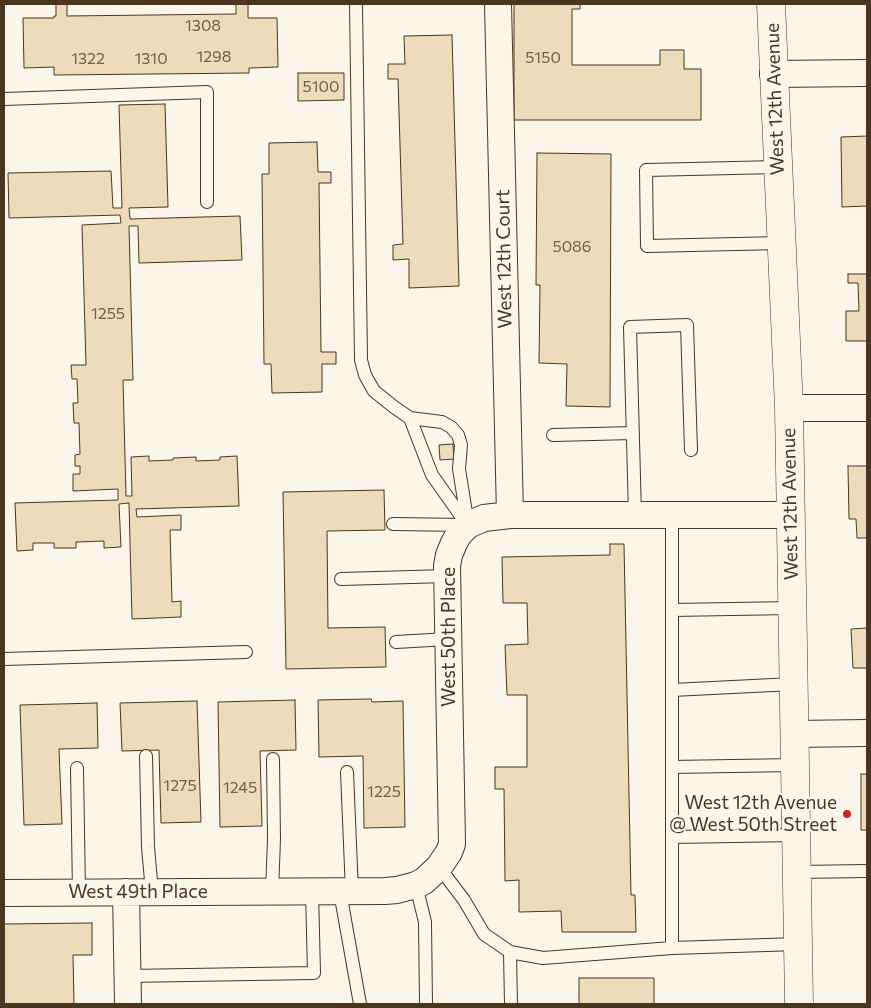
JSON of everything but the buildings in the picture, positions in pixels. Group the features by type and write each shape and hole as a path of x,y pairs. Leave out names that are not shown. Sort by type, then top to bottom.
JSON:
{"main road":[{"name":"West 12th Avenue","path":"771,4 789,408 799,1004"}],"street":[{"name":"West 12th Court","path":"498,4 510,515"},
{"path":"773,74 867,73"},
{"path":"789,408 867,408"},
{"path":"468,525 484,518 510,515 790,515"},
{"name":"West 50th Place","path":"439,867 449,852 452,836 447,576 449,555 459,534 468,525"},
{"path":"794,734 867,733"},
{"path":"272,892 397,890 424,881 439,867"},
{"path":"126,892 128,1004"},
{"name":"West 49th Place","path":"4,893 272,892"}],"lane":[{"path":"356,4 361,360 365,375 374,390 410,418 442,422 451,427 458,435 461,445 459,469 468,525"},
{"path":"4,99 207,92 207,202"},
{"path":"778,167 646,170 648,246 781,243"},
{"path":"635,515 630,327 687,325 691,450"},
{"path":"410,418 432,475 468,525"},
{"path":"553,435 633,433"},
{"path":"672,516 672,948"},
{"path":"393,524 468,525"},
{"path":"341,579 447,576"},
{"path":"672,610 792,608"},
{"path":"396,642 448,639"},
{"path":"4,659 246,652"},
{"path":"672,690 793,684"},
{"path":"146,756 148,847 152,892"},
{"path":"272,892 274,839 273,758"},
{"path":"672,767 794,765"},
{"path":"77,768 79,893"},
{"path":"347,772 346,892 360,1004"},
{"path":"672,837 796,835"},
{"path":"439,867 464,900 484,934 510,952 543,958 672,948 798,944"},
{"path":"796,872 867,871"},
{"path":"416,885 425,922 426,1004"},
{"path":"127,976 314,973 312,892"},
{"path":"510,952 511,1004"}],"place":[{"name":"West 12th Avenue @ West 50th Street","path":"847,814"}]}
